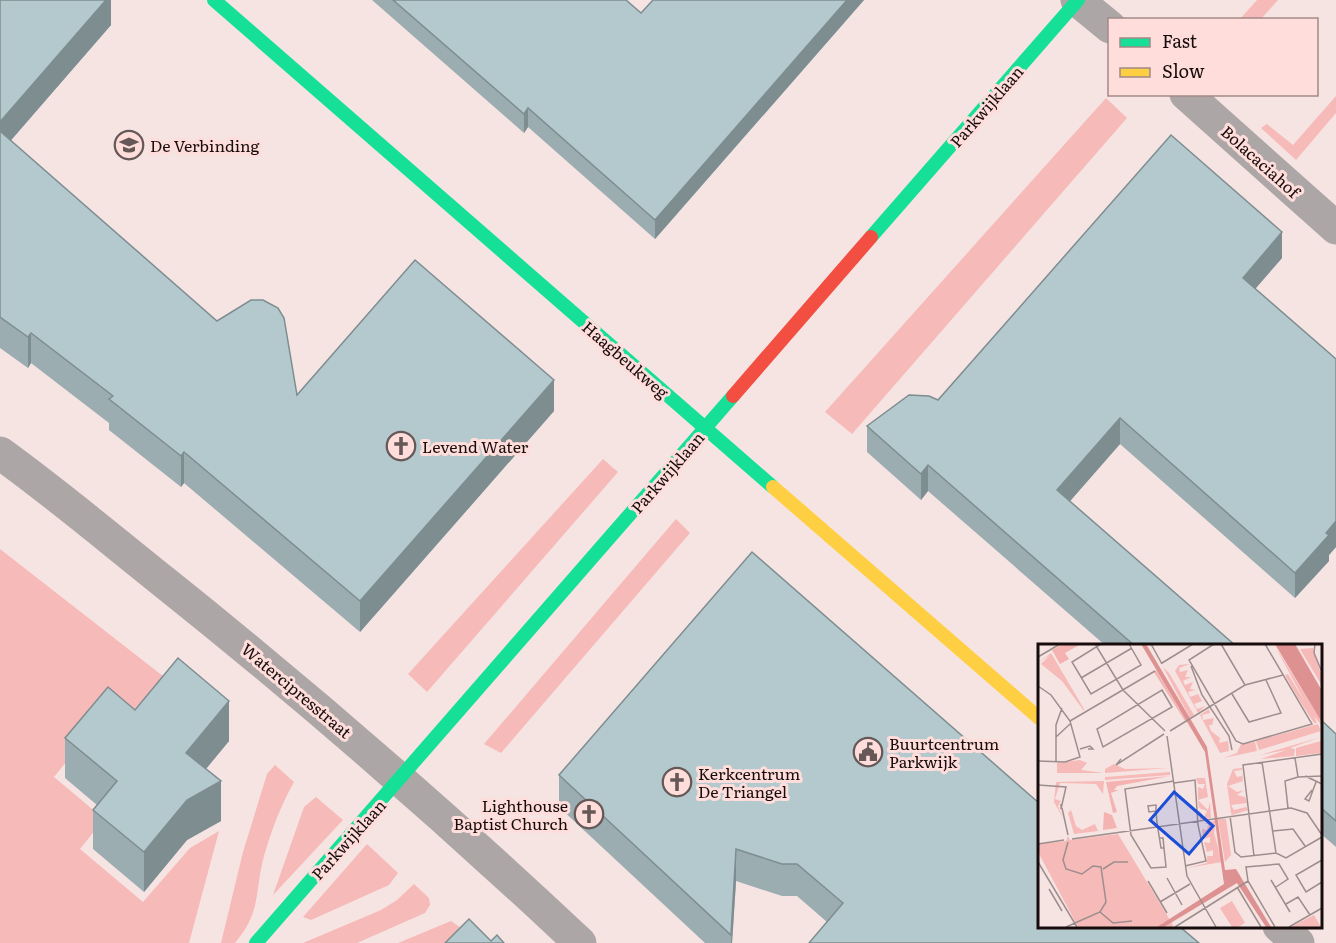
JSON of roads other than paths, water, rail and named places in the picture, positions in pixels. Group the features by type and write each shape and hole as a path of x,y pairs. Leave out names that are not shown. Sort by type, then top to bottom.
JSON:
{"street":[{"name":"Haagbeukweg","path":"214,0 1038,717"},
{"name":"Parkwijklaan","path":"256,943 1078,0 1108,25"},
{"name":"Bolacaciahof","path":"1188,96 1336,228"},
{"name":"Watercipresstraat","path":"0,453 48,488 296,687 465,836 580,943"},
{"path":"1280,928 1298,943"}],"place":[{"name":"De Verbinding","path":"129,145"},
{"name":"Levend Water","path":"401,446"},
{"name":"Buurtcentrum Parkwijk","path":"868,752"},
{"name":"Kerkcentrum De Triangel","path":"677,782"},
{"name":"Lighthouse Baptist Church","path":"589,814"}]}
